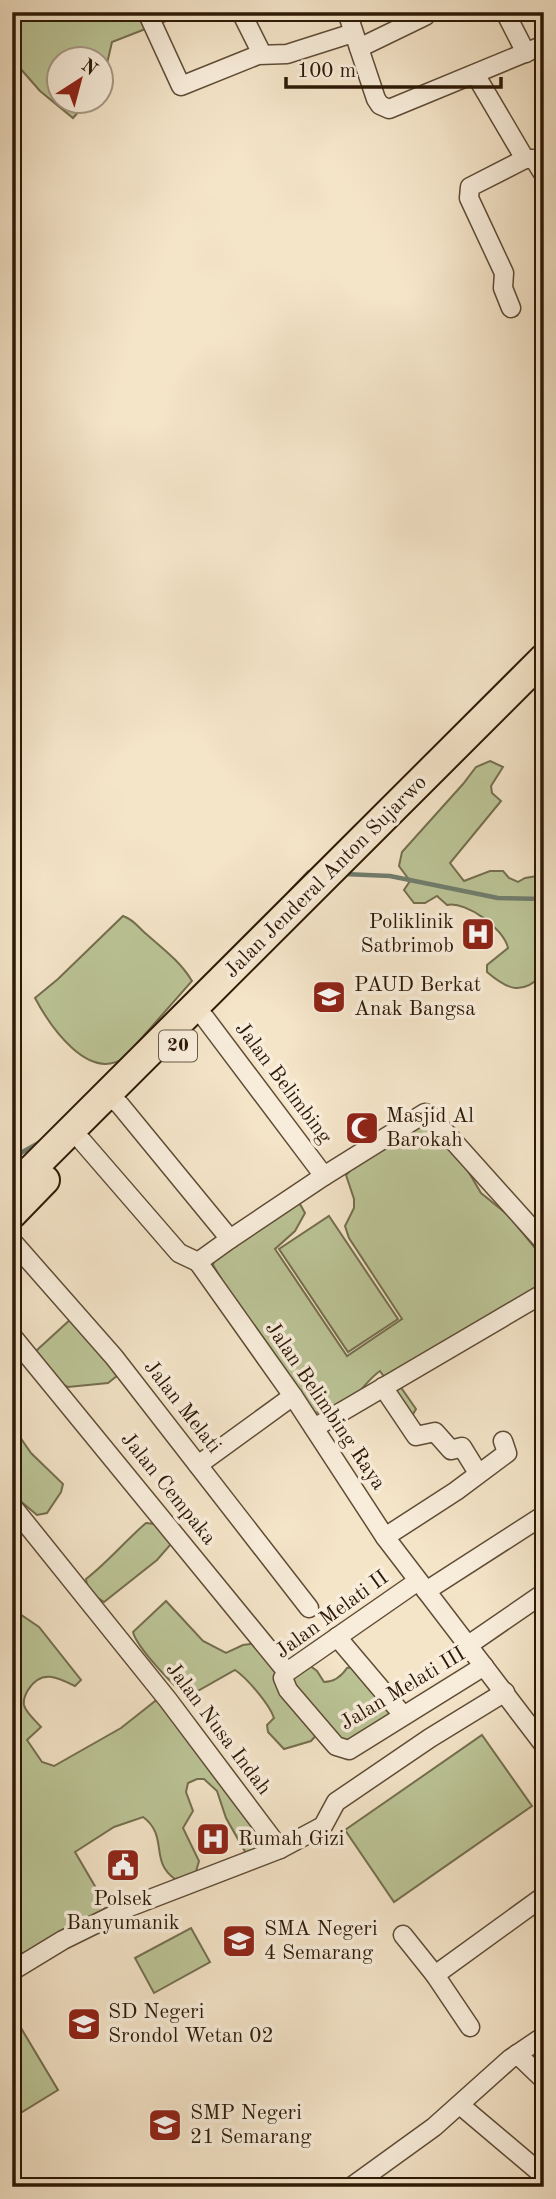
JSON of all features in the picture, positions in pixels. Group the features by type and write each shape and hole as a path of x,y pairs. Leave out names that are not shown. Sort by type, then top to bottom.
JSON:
{"highway":[{"name":"Jalan Jenderal Anton Sujarwo","path":"12,1189 205,1018 544,659"},
{"name":"Jalan Jenderal Anton Sujarwo","path":"12,1214 82,1141 114,1100 345,868 544,684"}],"street":[{"path":"147,12 181,86 262,54 287,54 356,40 425,16 425,12"},
{"path":"242,12 262,54"},
{"path":"347,12 376,99 389,109 544,45"},
{"path":"505,12 526,54"},
{"path":"475,74 525,159"},
{"path":"511,308 503,288 504,273 468,191 470,187 525,159 534,159 544,175"},
{"name":"Jalan Belimbing","path":"205,1018 324,1176"},
{"path":"114,1100 230,1239 198,1262"},
{"name":"Jalan Belimbing","path":"230,1239 324,1176 422,1114 427,1114 544,1242"},
{"name":"Jalan Belimbing Raya","path":"82,1141 179,1253 198,1262 293,1396 385,1536 544,1745"},
{"name":"Jalan Melati","path":"12,1241 114,1357 309,1608"},
{"path":"314,1428 544,1293"},
{"name":"Jalan Cempaka","path":"12,1336 287,1672"},
{"path":"383,1387 416,1436 435,1432 451,1450 462,1447 478,1473"},
{"path":"198,1465 293,1396"},
{"path":"385,1536 456,1491 507,1453 503,1441"},
{"name":"Jalan Nusa Indah","path":"12,1506 168,1700 280,1849"},
{"name":"Jalan Melati II","path":"344,1750 336,1746 288,1690 283,1678 287,1672 337,1637 544,1515"},
{"path":"467,1646 544,1593"},
{"path":"337,1637 403,1715"},
{"name":"Jalan Melati III","path":"344,1750 349,1750 484,1666"},
{"path":"12,1971 63,1940 132,1906 280,1849 323,1826 336,1801 505,1692"},
{"path":"435,1975 544,1896"},
{"path":"402,1935 435,1975 470,2027"},
{"path":"352,2187 434,2127 517,2054 544,2036"},
{"path":"517,2054 544,2080"},
{"path":"460,2105 544,2176"}],"green space":[{"path":"12,12 189,12 112,42 111,46 46,46 46,96 12,59"},
{"path":"490,761 503,767 491,786 492,793 501,801 450,863 464,881 490,871 503,871 518,882 544,875 544,974 522,988 509,987 487,972 487,965 508,948 492,925 464,907 447,905 437,896 425,903 414,903 404,890 410,881 399,866 402,852 476,767"},
{"path":"123,916 170,955 192,981 124,1058 110,1063 97,1063 84,1057 60,1036 35,998"},
{"path":"426,1117 461,1159 481,1193 508,1215 544,1259 544,1289 400,1386 416,1409 412,1416 380,1371 344,1406 315,1413 236,1304 213,1265 215,1257 292,1205 300,1204 305,1213 295,1231 275,1249 347,1356 402,1319 349,1238 345,1226 354,1208 354,1199 346,1175 355,1165 387,1147"},
{"path":"329,1216 398,1319 348,1352 279,1249"},
{"path":"72,1318 119,1371 108,1383 68,1387 59,1383 36,1359 37,1350"},
{"path":"22,1440 31,1453 63,1484 61,1492 47,1513 37,1515 12,1494 12,1448"},
{"path":"146,1523 155,1524 171,1544 157,1560 104,1602 97,1598 88,1587 86,1579"},
{"path":"166,1601 203,1641 226,1653 243,1645 257,1643 278,1667 309,1665 324,1682 337,1678 347,1668 355,1667 394,1716 357,1745 319,1732 311,1741 284,1749 268,1732 267,1725 274,1718 268,1706 252,1685 235,1670 187,1697 148,1657 133,1632"},
{"path":"17,1612 39,1627 81,1680 75,1686 56,1678 44,1677 33,1683 26,1694 25,1708 41,1727 27,1740 42,1762 54,1766 121,1728 159,1698 269,1849 247,1855 226,1818 217,1791 204,1779 188,1783 186,1792 193,1811 183,1828 199,1861 195,1875 175,1879 167,1872 160,1856 155,1832 143,1817 114,1827 75,1852 96,1888 105,1911 12,1967 12,1615"},
{"path":"482,1735 532,1806 394,1902 345,1830"},
{"path":"191,1928 210,1962 154,1993 135,1958"},
{"path":"21,2028 58,2090 14,2117 12,2033"}],"waterway":[{"path":"290,892 309,872 314,872"},
{"path":"344,874 390,876 498,898 544,899"},
{"path":"12,1158 42,1141"}],"place":[{"name":"Poliklinik Satbrimob","path":"478,934"},
{"name":"PAUD Berkat Anak Bangsa","path":"329,997"},
{"name":"Masjid Al Barokah","path":"362,1128"},
{"name":"Rumah Gizi","path":"213,1839"},
{"name":"Polsek Banyumanik","path":"123,1865"},
{"name":"SMA Negeri 4 Semarang","path":"239,1941"},
{"name":"SD Negeri Srondol Wetan 02","path":"84,2024"},
{"name":"SMP Negeri 21 Semarang","path":"165,2125"}]}
